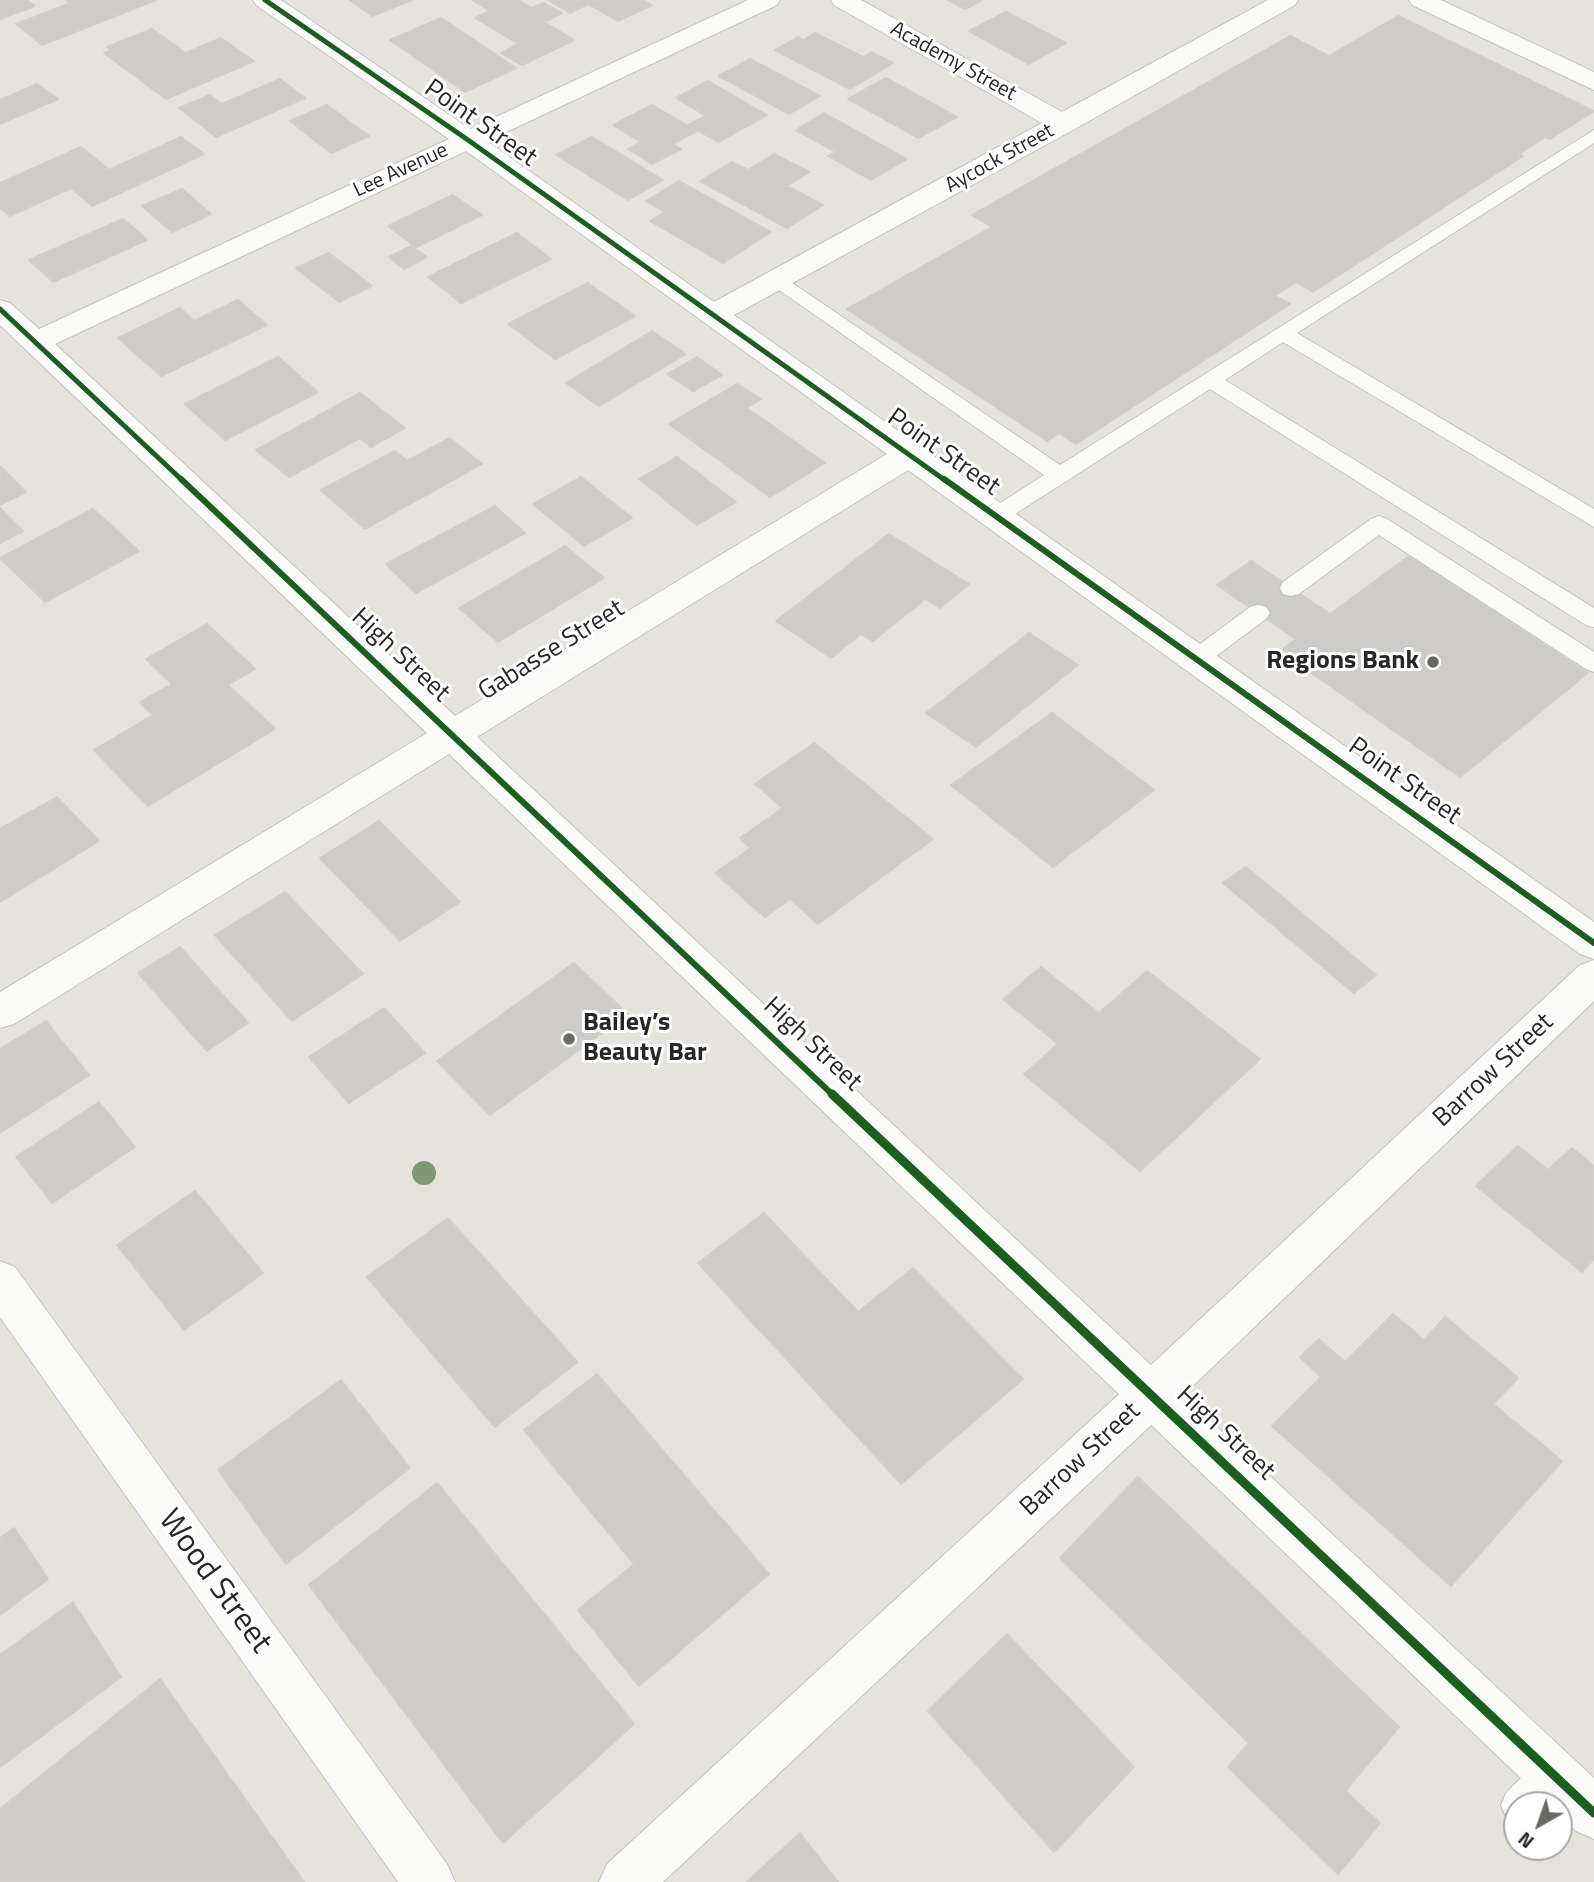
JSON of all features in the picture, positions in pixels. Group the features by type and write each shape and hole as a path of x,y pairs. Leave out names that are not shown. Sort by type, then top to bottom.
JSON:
{"street":[{"name":"Point Street","path":"265,0 468,140 1594,943"},
{"name":"Lee Avenue","path":"35,342 768,0"},
{"name":"Academy Street","path":"843,0 1064,124"},
{"name":"Aycock Street","path":"712,314 1064,124 1286,0"},
{"path":"1421,0 1594,82"},
{"name":"High Street","path":"0,309 1594,1813"},
{"name":"Gabasse Street","path":"0,1012 909,455"},
{"name":"Barrow Street","path":"625,1882 1152,1394 1594,976"},
{"name":"Wood Street","path":"0,1281 429,1882"}],"lane":[{"path":"996,516 1593,137"},
{"path":"775,280 1059,476"},
{"path":"1284,334 1594,519"},
{"path":"1210,380 1594,619"},
{"path":"1291,589 1379,524 1594,663"},
{"path":"1196,659 1258,613"},
{"path":"1532,1791 1551,1772"}],"building":[{"path":"27,0 35,6 0,19 0,1"},
{"path":"67,0 156,0 42,45 16,24 71,3"},
{"path":"350,0 412,0 372,16"},
{"path":"472,0 521,0 519,1 532,8 544,3 562,13 544,22 574,40 522,65 501,53 519,44 475,18 490,11"},
{"path":"548,0 643,0 652,5 618,21 588,4 570,13"},
{"path":"948,0 982,0 965,9"},
{"path":"1006,12 1066,43 1029,64 969,31"},
{"path":"1398,16 1594,111 1550,139 1545,137 1519,154 1523,156 1313,292 1296,282 1275,296 1290,304 1076,444 1059,433 1047,441 847,309 992,227 972,215 1290,36 1329,56"},
{"path":"441,18 516,68 465,92 390,40"},
{"path":"152,29 186,53 221,38 254,61 166,99 104,53 112,50 107,47"},
{"path":"815,33 863,57 871,52 893,63 850,89 775,50 798,37 803,40"},
{"path":"750,59 820,96 789,114 719,76"},
{"path":"886,78 957,117 918,138 848,99"},
{"path":"280,79 305,98 216,137 179,108 210,95 222,104"},
{"path":"708,81 767,115 718,142 688,125 706,116 676,98"},
{"path":"37,84 58,99 0,124 0,100"},
{"path":"327,105 369,136 331,153 290,121"},
{"path":"652,105 697,131 672,144 681,149 652,164 628,149 641,142 613,125"},
{"path":"824,113 907,159 871,180 828,156 836,152 796,130"},
{"path":"181,137 204,154 92,206 71,188 10,216 0,208 0,183 81,147 109,170"},
{"path":"592,137 663,180 628,200 556,155"},
{"path":"774,154 809,172 787,186 823,205 787,228 700,181 732,162 748,170"},
{"path":"679,181 771,232 723,263 650,221 665,212 646,201"},
{"path":"182,189 211,214 172,232 142,206"},
{"path":"453,195 482,215 416,247 388,226"},
{"path":"123,219 147,240 53,282 29,260"},
{"path":"517,233 551,259 461,303 428,277"},
{"path":"411,246 427,257 404,269 389,257"},
{"path":"329,253 372,286 339,302 296,268"},
{"path":"588,283 635,316 555,359 508,324"},
{"path":"238,300 267,325 161,376 118,338 180,308 194,321"},
{"path":"652,331 686,354 599,406 566,383"},
{"path":"278,357 318,392 225,440 185,404"},
{"path":"697,357 722,375 693,391 667,374"},
{"path":"737,384 761,399 747,408 825,463 770,497 669,424"},
{"path":"360,393 405,428 371,447 360,438 289,477 256,450"},
{"path":"450,438 482,464 365,529 321,490 395,451 407,461"},
{"path":"677,457 736,502 697,525 639,479"},
{"path":"0,466 26,492 0,505"},
{"path":"581,477 632,518 584,546 533,504"},
{"path":"495,506 525,533 416,593 386,564"},
{"path":"0,508 23,531 0,543"},
{"path":"93,509 139,551 45,602 0,558"},
{"path":"889,534 969,584 940,608 925,599 873,641 861,634 831,658 776,621"},
{"path":"565,546 604,578 498,642 459,608"},
{"name":"Regions Bank","path":"1409,556 1588,673 1460,777 1280,651"},
{"path":"1251,561 1330,614 1296,639 1217,585"},
{"path":"207,624 255,669 228,685 275,729 148,806 94,750 153,715 140,702 172,684 146,659"},
{"path":"1029,633 1078,665 976,747 926,713"},
{"path":"1052,713 1154,790 1053,867 951,785"},
{"path":"814,743 933,839 818,924 790,899 765,917 715,873 751,848 740,838 783,808 755,784"},
{"path":"57,797 99,841 0,902 0,829"},
{"path":"379,821 460,902 400,941 320,858"},
{"path":"1246,867 1376,975 1354,993 1223,883"},
{"path":"285,892 363,974 292,1021 215,935"},
{"path":"180,947 248,1023 207,1051 138,973"},
{"path":"574,963 628,1014 490,1115 437,1061"},
{"path":"1041,967 1099,1013 1147,971 1260,1059 1140,1171 1024,1074 1058,1044 1003,999"},
{"path":"384,1008 425,1053 349,1103 309,1057"},
{"path":"46,1021 89,1075 0,1133 0,1049"},
{"path":"99,1102 135,1147 52,1203 16,1157"},
{"path":"1518,1146 1548,1170 1572,1148 1594,1166 1594,1259 1582,1272 1476,1186"},
{"path":"195,1191 263,1273 184,1330 117,1245"},
{"path":"764,1213 858,1312 913,1268 1023,1379 901,1484 698,1263"},
{"path":"448,1218 577,1362 495,1427 367,1277"},
{"path":"1393,1314 1424,1340 1445,1317 1518,1378 1493,1404 1562,1461 1451,1586 1272,1426 1321,1377 1300,1357 1319,1339 1345,1362"},
{"path":"597,1374 769,1574 639,1686 578,1610 634,1564 524,1430"},
{"path":"341,1380 410,1468 286,1564 218,1470"},
{"path":"1138,1477 1399,1727 1345,1791 1380,1823 1338,1874 1228,1767 1249,1743 1060,1558"},
{"path":"437,1483 634,1724 503,1843 309,1585"},
{"path":"14,1528 48,1579 0,1615 0,1538"},
{"path":"73,1602 121,1677 0,1767 0,1655"},
{"path":"1007,1634 1134,1767 1054,1852 928,1711"},
{"path":"160,1679 304,1882 0,1882 0,1809"},
{"path":"800,1833 838,1882 747,1882"}],"cycle path":[{"path":"265,0 468,140 1594,943"},
{"path":"0,309 1594,1813"}],"place":[{"name":"Regions Bank","path":"1433,662"},
{"name":"Bailey’s Beauty Bar","path":"569,1039"}]}
